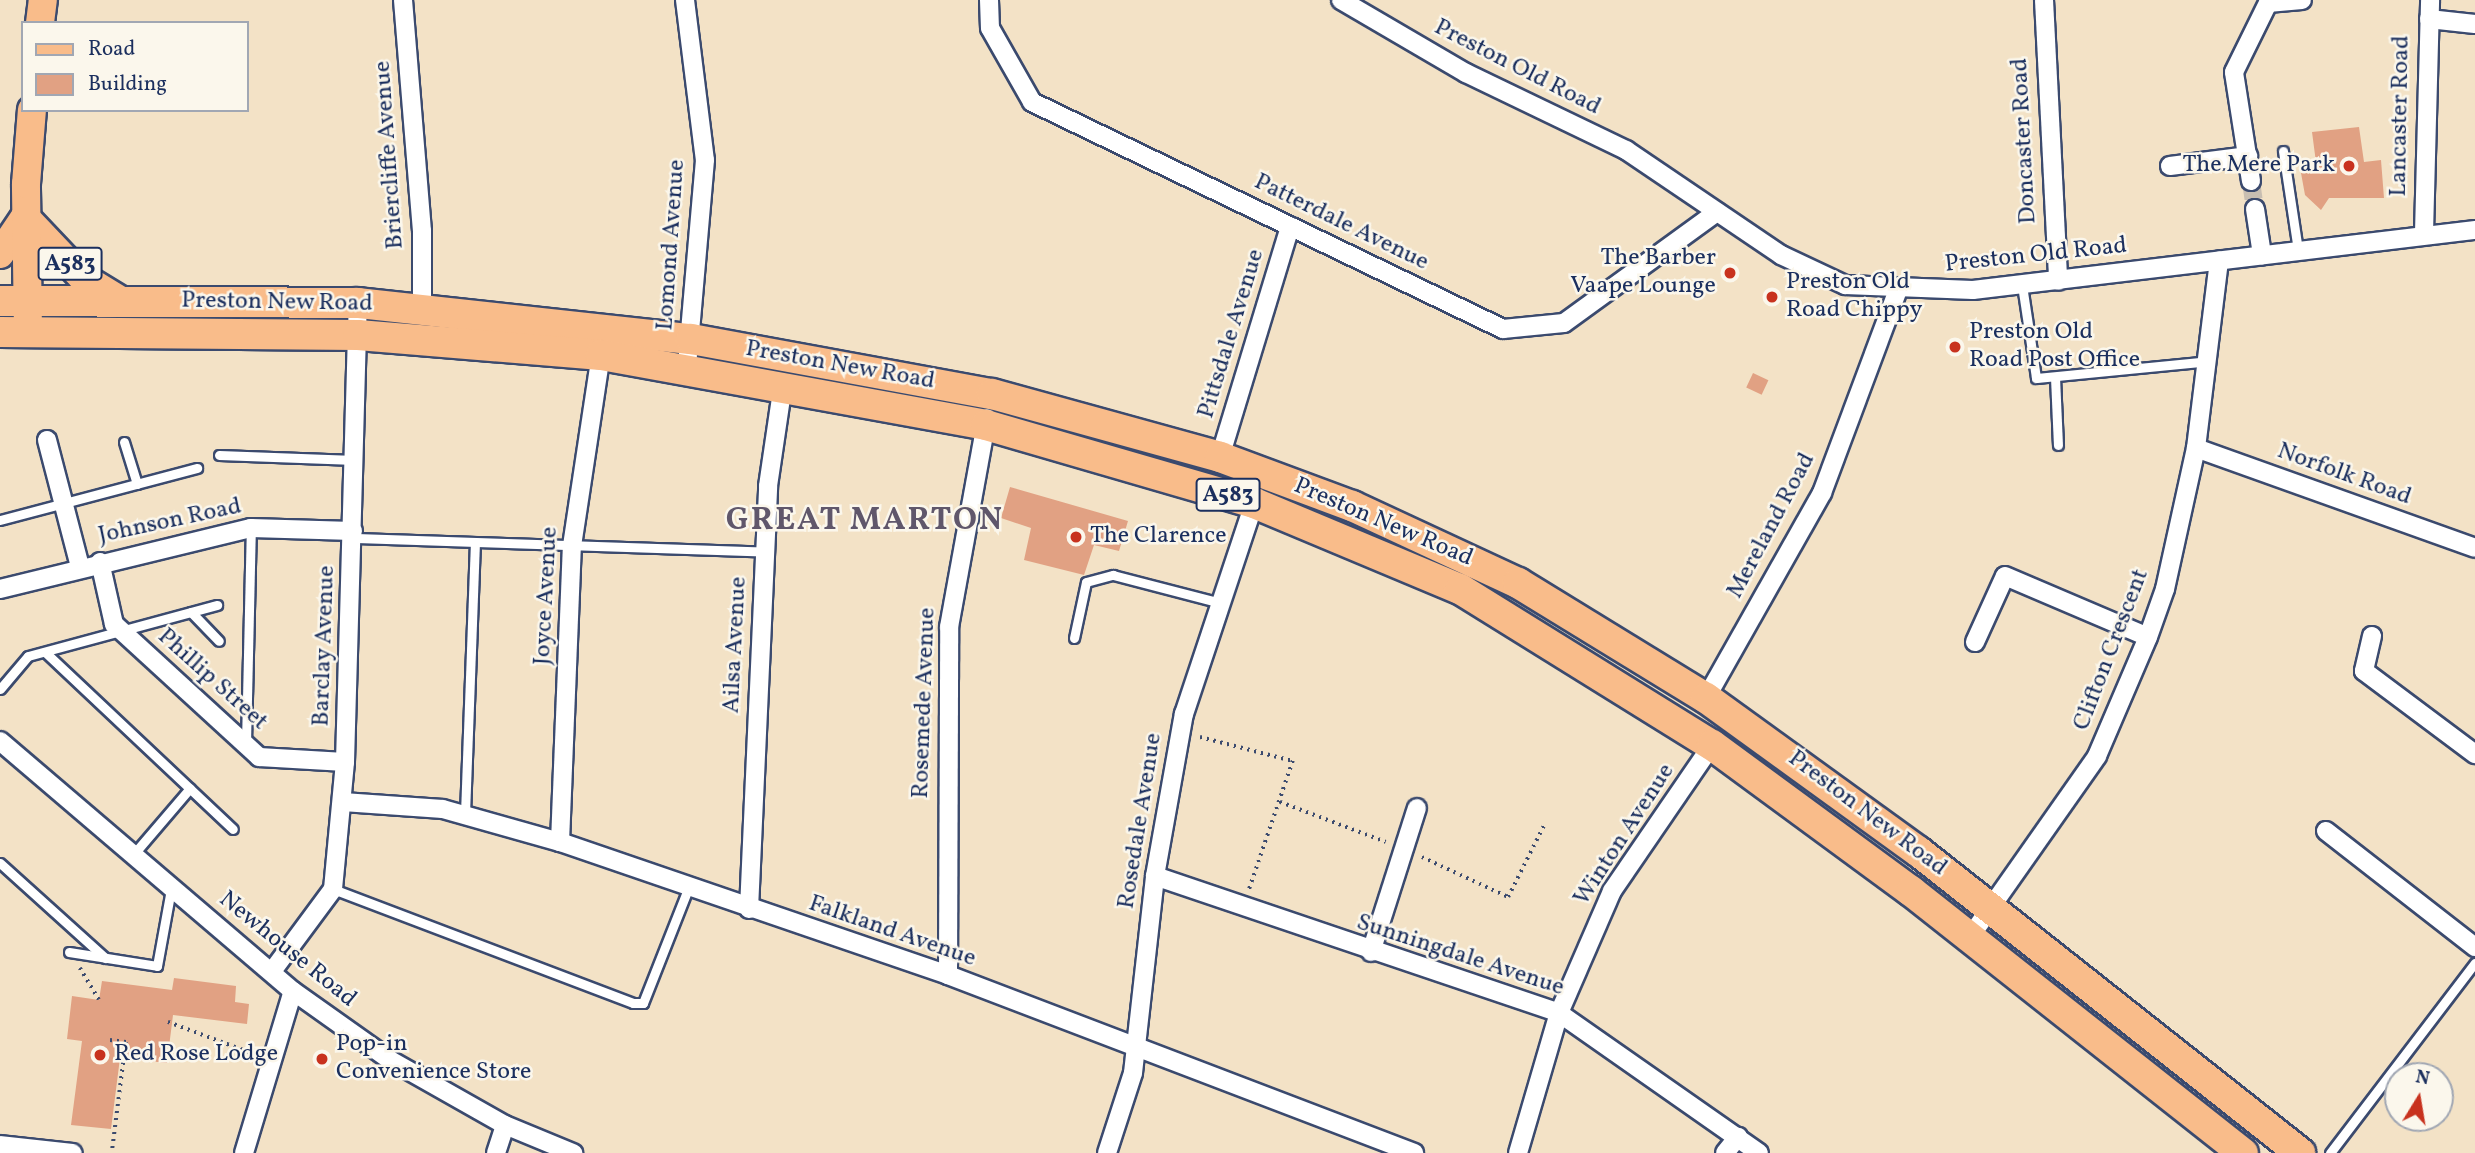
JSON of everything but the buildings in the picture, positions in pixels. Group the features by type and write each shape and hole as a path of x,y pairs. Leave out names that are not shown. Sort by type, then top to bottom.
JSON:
{"highway":[{"name":"Preston New Road","path":"14,302 358,303 422,306 689,353 992,394 1220,457 1352,506 1518,583 1706,698 1991,908 2300,1153"},
{"name":"Preston New Road","path":"14,332 358,335 601,355 689,353 783,384 986,425 1254,503 1460,589 1713,745 1970,937 2243,1153"}],"main road":[{"path":"40,21 43,0"},
{"path":"14,332 14,302 25,217 32,112"},
{"name":"A583","path":"0,254 25,217 82,277 123,302"}],"street":[{"name":"Briercliffe Avenue","path":"403,0 422,231 422,306"},
{"name":"Lomond Avenue","path":"685,0 705,160 689,353"},
{"name":"Patterdale Avenue","path":"989,0 990,28 1032,102 1503,329 1564,323 1717,212"},
{"name":"Preston Old Road","path":"1341,0 1466,73 1626,150 1717,212 1819,276 1897,292 2022,285 2424,233 2475,230"},
{"path":"2251,181 2234,72 2268,3 2302,0"},
{"name":"Lancaster Road","path":"2424,233 2430,0"},
{"name":"Doncaster Road","path":"2039,1 2058,281"},
{"path":"2428,19 2475,24"},
{"path":"2170,166 2248,156"},
{"path":"2255,209 2262,255"},
{"name":"Pittsdale Avenue","path":"1220,457 1290,226"},
{"name":"Clifton Crescent","path":"1970,937 2097,756 2148,637 2165,589 2196,448 2219,260"},
{"name":"Mereland Road","path":"1706,698 1822,493 1897,292"},
{"name":"Barclay Avenue","path":"273,970 333,888 345,762 358,303"},
{"name":"Joyce Avenue","path":"560,842 572,546 601,355"},
{"name":"Ailsa Avenue","path":"749,909 765,552 783,384"},
{"name":"Rosemede Avenue","path":"948,975 948,638 992,394"},
{"path":"47,440 80,567"},
{"name":"Norfolk Road","path":"2196,448 2475,548"},
{"name":"Rosedale Avenue","path":"1107,1153 1133,1073 1133,1049 1155,876 1181,732 1217,602 1254,503"},
{"name":"Johnson Road","path":"0,589 100,562 251,528 353,534"},
{"name":"Phillip Street","path":"100,562 114,624 260,757 345,762"},
{"path":"1975,642 2005,576 2148,637"},
{"path":"2372,636 2364,671 2475,754"},
{"name":"Newhouse Road","path":"0,741 132,856 273,970 293,991 390,1060 505,1125 573,1153"},
{"name":"Winton Avenue","path":"1518,1153 1559,1013 1612,891 1713,745"},
{"name":"Falkland Avenue","path":"343,802 465,814 560,842 688,890 948,975 1133,1049 1414,1153"},
{"path":"1371,952 1418,808"},
{"path":"2326,831 2475,947"},
{"name":"Sunningdale Avenue","path":"1155,876 1371,952 1559,1013 1759,1153"},
{"path":"244,1153 293,991"},
{"path":"496,1153 505,1125"},
{"path":"1725,1153 1738,1137"},
{"path":"0,1145 73,1153"}],"lane":[{"path":"2283,151 2298,250"},
{"path":"2022,285 2036,378 2208,361"},
{"path":"2055,377 2058,446"},
{"path":"124,442 137,484"},
{"path":"219,455 355,460"},
{"path":"0,520 197,468"},
{"path":"246,744 251,528"},
{"path":"353,534 475,544 765,552"},
{"path":"465,814 475,544"},
{"path":"1074,638 1086,582 1099,578 1113,575 1217,602"},
{"path":"0,689 28,656 217,605"},
{"path":"191,612 219,641"},
{"path":"45,652 233,829"},
{"path":"132,856 190,788"},
{"path":"0,863 105,958"},
{"path":"69,952 157,966 171,888"},
{"path":"333,888 633,1003 643,1003 688,890"},
{"path":"2330,1153 2475,962"}],"path":[{"path":"1181,732 1293,761 1244,908"},
{"path":"1280,802 1404,849 1508,897 1544,825"},
{"path":"69,952 99,1000"},
{"path":"167,1022 272,1062"},
{"path":"110,1040 126,1042 112,1153"}],"tunnel":[{"path":"2251,181 2255,209"}],"place":[{"name":"The Mere Park","path":"2349,166"},
{"name":"The Barber Vaape Lounge","path":"1730,273"},
{"name":"Preston Old Road Chippy","path":"1772,297"},
{"name":"Preston Old Road Post Office","path":"1955,347"},
{"name":"The Clarence","path":"1076,537"},
{"name":"Red Rose Lodge","path":"100,1055"},
{"name":"Pop-in Convenience Store","path":"322,1059"}],"district":[{"name":"GREAT MARTON","path":"865,521"}]}
